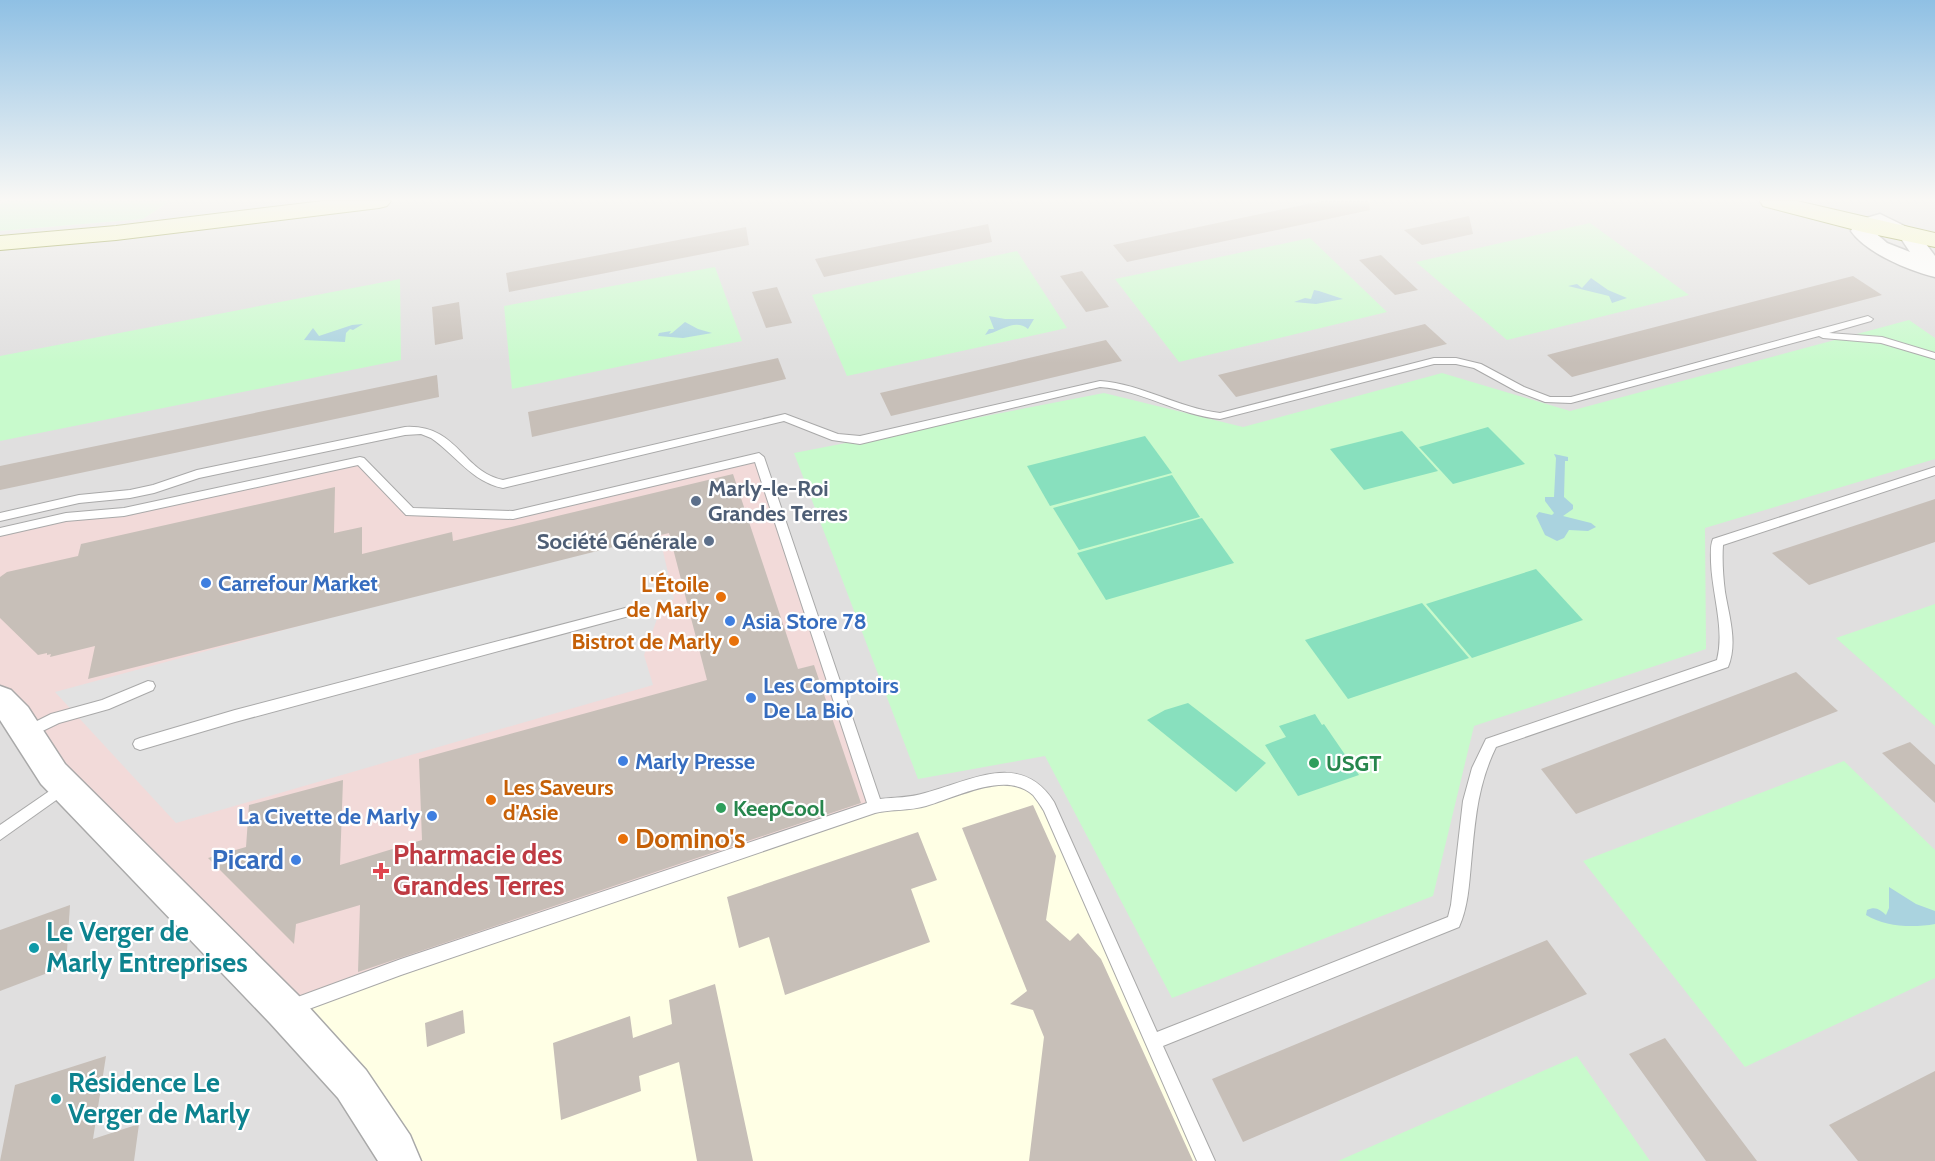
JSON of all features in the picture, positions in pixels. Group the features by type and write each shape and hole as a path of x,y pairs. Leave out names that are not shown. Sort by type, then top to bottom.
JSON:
{"street":[{"path":"1899,255 1935,271"},
{"path":"1922,255 1935,266"},
{"path":"0,699 17,716 53,774 284,1009 352,1084 400,1161"}],"lane":[{"path":"0,517 79,499 154,489 197,474 405,431 424,431 434,435 482,475 493,482 503,484 785,417 836,437 866,440 1100,384 1121,386 1195,414 1220,416 1434,361 1456,361 1477,366 1520,389 1549,400 1570,400 1868,319"},
{"path":"1809,335 1882,340 1935,356"},
{"path":"0,531 66,517 124,512 360,461 410,512 513,515 759,456 875,807"},
{"path":"1155,1041 1454,922 1460,905 1470,801 1479,768 1491,743 1723,663 1727,653 1719,588 1717,542 1935,471"},
{"path":"140,744 236,716 629,612"},
{"path":"28,732 56,718 104,705 148,686"},
{"path":"284,1009 413,963 875,807 891,802 911,803 995,778 1012,779 1037,790 1049,807 1155,1041 1206,1161"},
{"path":"0,833 65,786"}],"shaded area":[{"path":"0,255 1935,255 1935,1161 0,1161"},
{"path":"759,457 875,807 284,1009 0,699 0,532 124,512 360,461 410,512 513,515"},
{"path":"659,534 674,599 662,605 644,655 653,685 176,823 55,692 476,578"},
{"path":"995,778 1037,790 1206,1161 400,1161 284,1009 875,807"}],"green space":[{"path":"998,255 1020,255 1067,328 847,376 812,295"},
{"path":"1228,255 1328,255 1387,312 1179,362 1115,279"},
{"path":"1446,255 1634,255 1689,295 1507,340 1416,262"},
{"path":"715,267 742,341 512,389 504,306"},
{"path":"400,279 401,360 0,441 0,356"},
{"path":"1909,320 1935,338 1935,459 1705,528 1706,649 1474,726 1433,896 1172,998 1045,756 918,779 794,453 1104,393 1243,427 1442,373 1570,411"},
{"path":"1488,427 1525,464 1453,484 1419,447"},
{"path":"1402,431 1438,471 1364,490 1330,449"},
{"path":"1145,436 1172,473 1050,506 1027,466"},
{"path":"1172,475 1200,517 1079,550 1053,508"},
{"path":"1202,518 1234,563 1106,600 1077,553"},
{"path":"1536,569 1583,620 1472,658 1426,604"},
{"path":"1422,603 1469,658 1348,699 1305,640"},
{"path":"1935,604 1935,726 1836,638"},
{"path":"1188,703 1266,763 1236,792 1147,720 1165,710"},
{"name":"USGT","path":"1315,714 1359,775 1298,796 1265,745 1286,737 1279,726"},
{"path":"1844,761 1935,850 1935,978 1745,1067 1583,861"},
{"path":"1577,1056 1650,1161 1338,1161"}],"water":[{"path":"1591,278 1608,290 1627,298 1612,303 1609,296 1568,286 1577,284 1582,288"},
{"path":"1314,290 1343,299 1316,304 1294,302 1305,298 1311,299"},
{"path":"989,316 1005,319 1034,319 1028,329 1013,325 985,335 989,329 994,329"},
{"path":"685,322 712,333 683,338 658,336 659,333 671,331 669,334 672,333"},
{"path":"363,324 346,333 345,342 304,340 313,328 319,336 352,325"},
{"path":"1554,454 1568,457 1568,461 1565,461 1564,497 1573,505 1573,509 1563,516 1591,523 1596,527 1588,531 1569,530 1564,538 1557,541 1545,535 1536,516 1539,512 1552,515 1554,513 1545,501 1545,497 1554,497 1556,458"},
{"path":"1889,887 1916,904 1935,911 1935,924 1899,926 1866,915 1867,910 1873,908 1886,915 1889,908"}],"building":[{"path":"599,255 697,255 509,292 506,273"},
{"path":"834,255 929,255 824,277 815,259"},
{"path":"1121,255 1159,255 1127,262"},
{"path":"1381,255 1418,290 1395,295 1359,260"},
{"path":"1082,271 1109,307 1086,312 1060,276"},
{"path":"1853,276 1882,295 1572,377 1547,355"},
{"path":"777,287 792,323 766,328 752,292"},
{"path":"459,302 463,339 435,345 432,307"},
{"path":"1425,324 1447,344 1236,397 1218,375"},
{"path":"1106,340 1122,361 891,416 880,393"},
{"path":"778,358 786,379 532,437 528,412"},
{"path":"437,375 439,397 0,490 0,466"},
{"path":"733,474 798,669 814,665 861,803 358,972 360,905 296,924 294,944 208,858 246,847 249,805 343,780 340,865 422,840 419,759 707,680 669,533 88,679 95,646 50,657 51,654 47,655 47,653 38,655 0,618 0,577 7,572 78,556 81,544 335,487 334,533 362,527 362,554 452,532 453,541"},
{"path":"1935,499 1935,542 1809,585 1772,553"},
{"path":"1796,672 1838,711 1576,814 1541,769"},
{"path":"1910,742 1935,765 1935,803 1882,753"},
{"path":"1033,805 1056,856 1046,920 1070,941 1078,933 1101,959 1193,1161 1029,1161 1044,1037 1033,1010 1010,1004 1027,991 962,828"},
{"path":"918,832 937,880 911,889 930,942 785,995 769,937 739,948 727,897"},
{"name":"Le Verger de Marly Entreprises","path":"70,905 66,966 0,991 0,930"},
{"path":"1547,940 1587,994 1243,1142 1212,1079"},
{"path":"715,984 753,1161 697,1161 679,1062 639,1076 641,1091 561,1120 553,1043 630,1016 633,1038 672,1024 669,1000"},
{"path":"463,1010 465,1033 427,1047 425,1023"},
{"path":"1665,1038 1757,1161 1706,1161 1629,1054"},
{"name":"Résidence Le Verger de Marly","path":"106,1056 93,1139 139,1124 134,1161 0,1161 15,1085"},
{"path":"1935,1071 1935,1161 1858,1161 1829,1125"}],"place":[{"name":"Marly-le-Roi Grandes Terres","path":"696,501"},
{"name":"Société Générale","path":"709,541"},
{"name":"Carrefour Market","path":"206,583"},
{"name":"L'Étoile de Marly","path":"721,597"},
{"name":"Asia Store 78","path":"730,621"},
{"name":"Bistrot de Marly","path":"734,641"},
{"name":"Les Comptoirs De La Bio","path":"751,698"},
{"name":"Marly Presse","path":"623,761"},
{"name":"USGT","path":"1314,763"},
{"name":"Les Saveurs d'Asie","path":"491,800"},
{"name":"KeepCool","path":"721,808"},
{"name":"La Civette de Marly","path":"432,816"},
{"name":"Domino's","path":"623,839"},
{"name":"Picard","path":"296,860"},
{"name":"Pharmacie des Grandes Terres","path":"381,871"},
{"name":"Le Verger de Marly Entreprises","path":"34,948"},
{"name":"Résidence Le Verger de Marly","path":"56,1099"}]}
